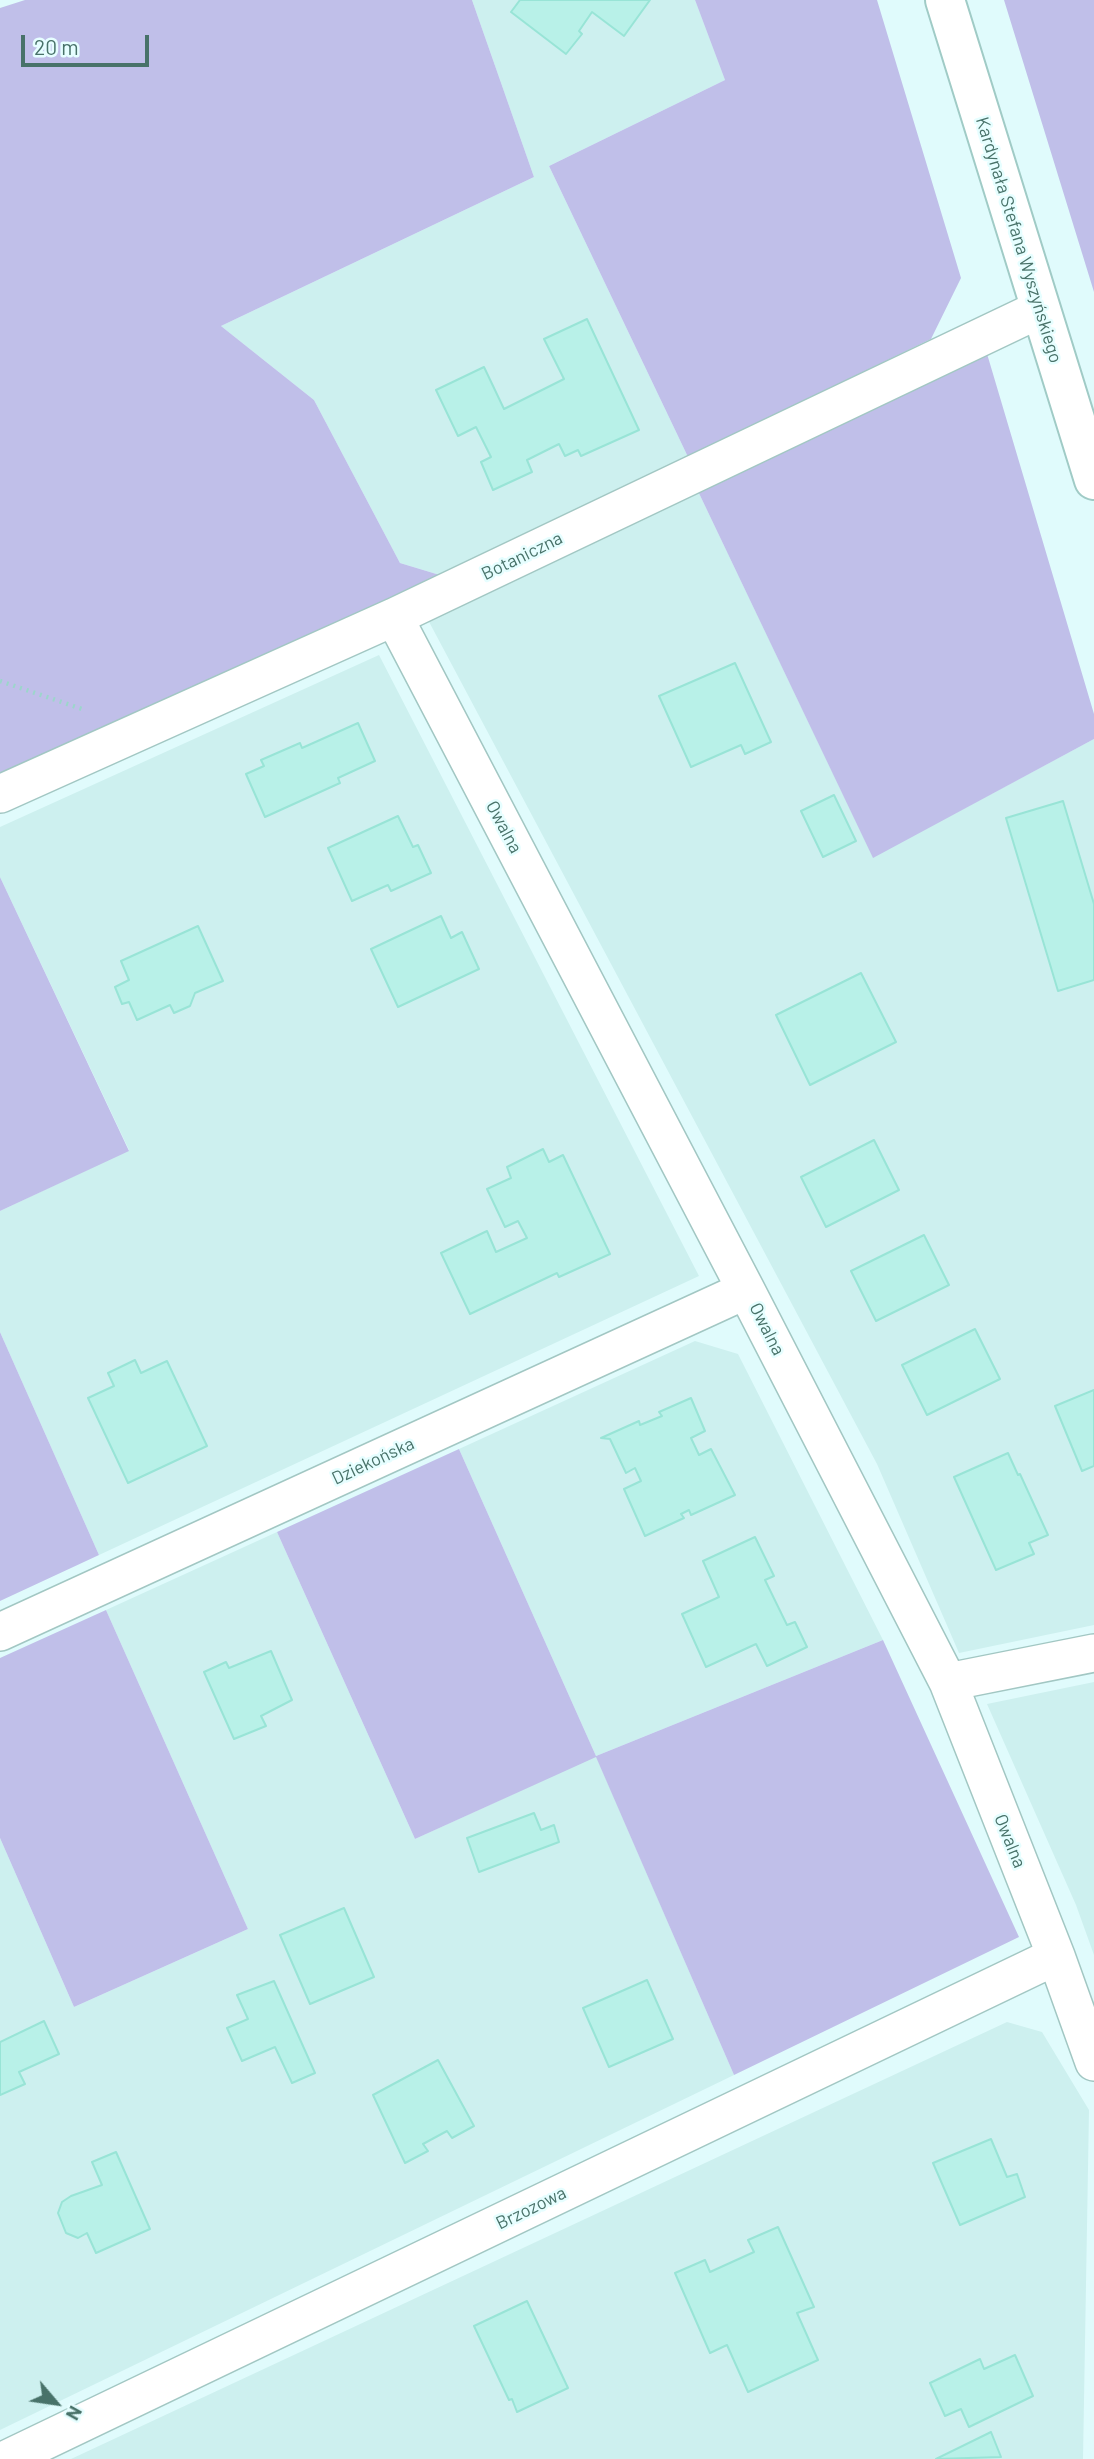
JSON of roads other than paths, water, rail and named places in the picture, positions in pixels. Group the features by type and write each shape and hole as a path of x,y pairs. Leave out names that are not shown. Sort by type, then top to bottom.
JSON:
{"main road":[{"name":"Kardynała Stefana Wyszyńskiego","path":"945,0 1094,480"}],"street":[{"name":"Botaniczna","path":"0,794 394,617 1040,309"},
{"name":"Owalna","path":"394,617 747,1290 948,1682 1056,1956 1094,2062"},
{"name":"Dziekońska","path":"0,1632 747,1290"},
{"path":"948,1682 1094,1653"},
{"name":"Brzozowa","path":"6,2459 1056,1956"}]}
